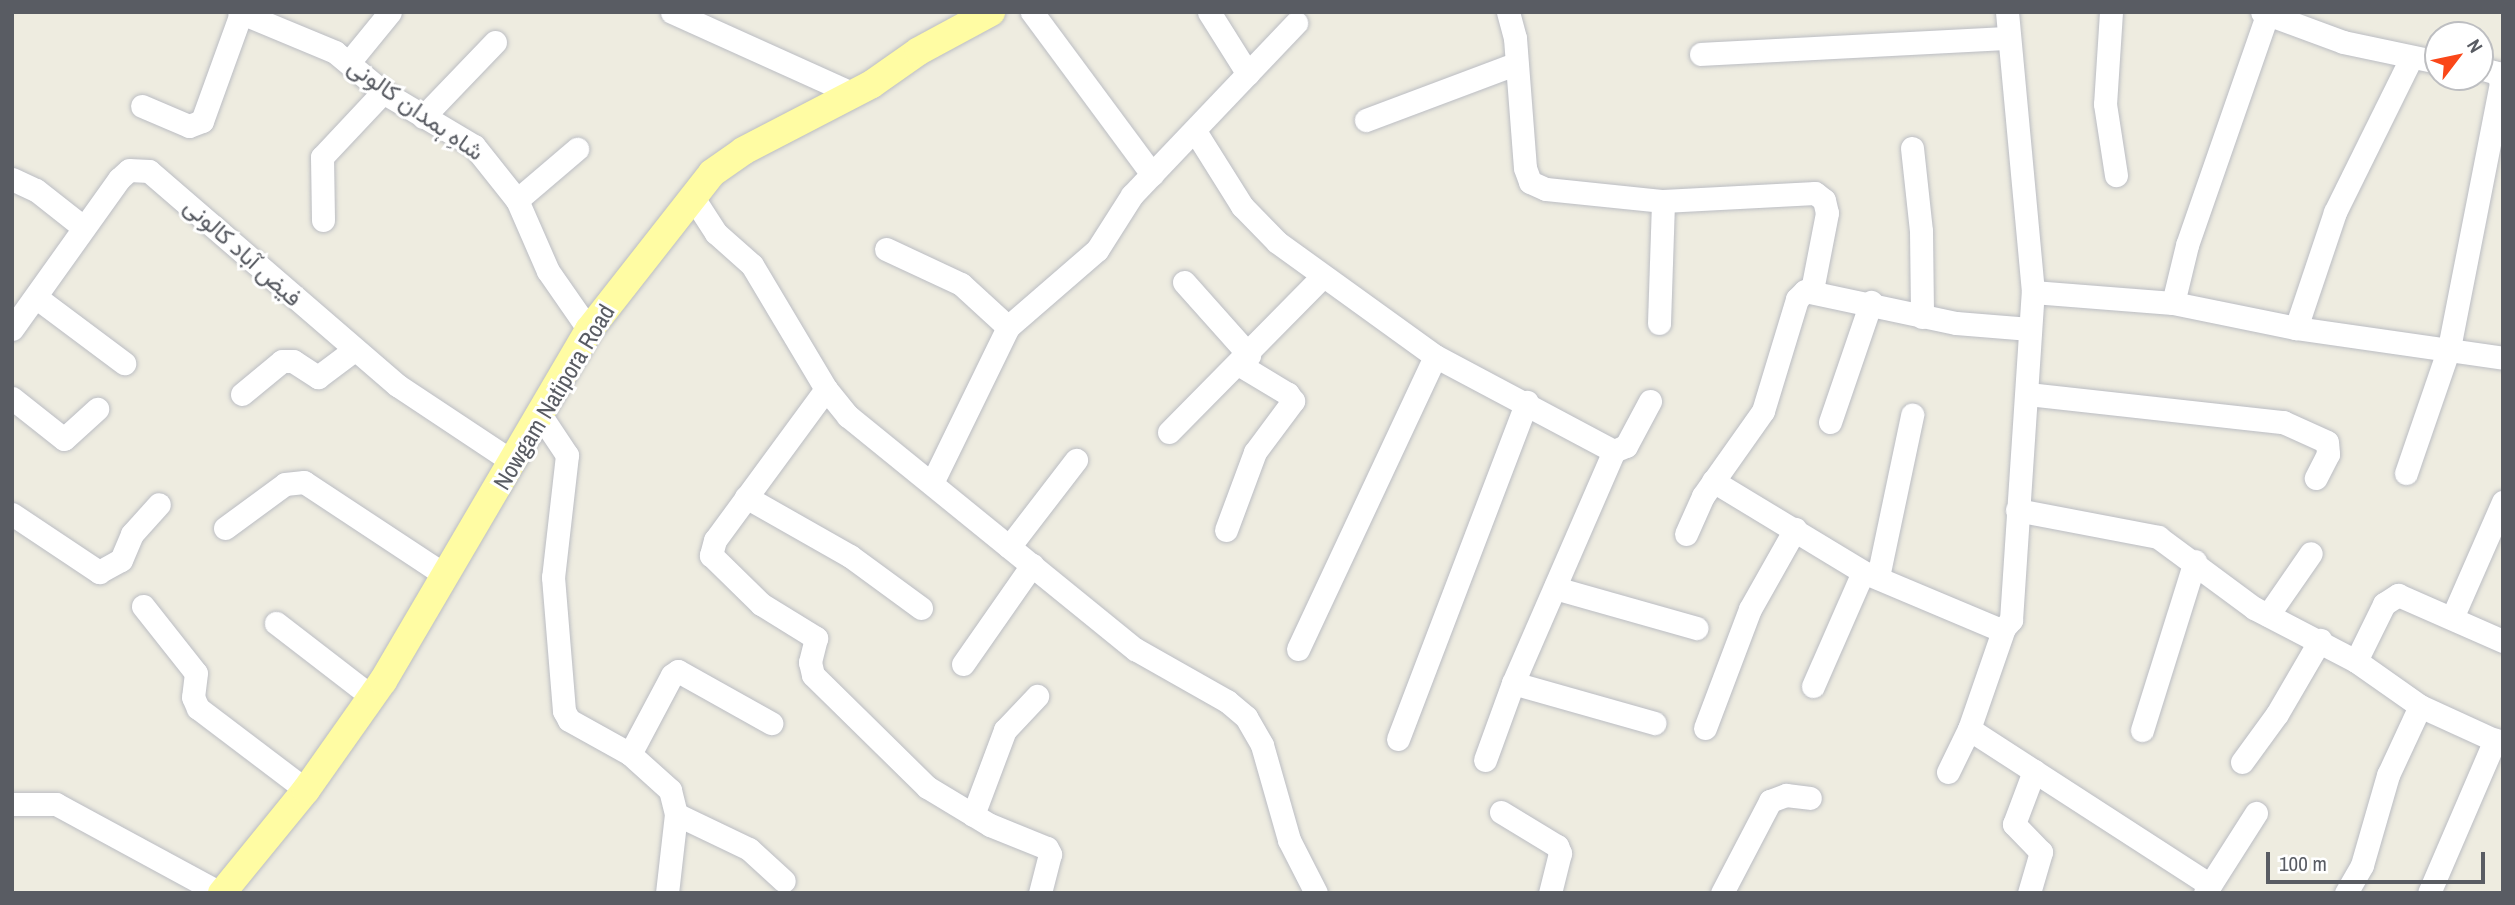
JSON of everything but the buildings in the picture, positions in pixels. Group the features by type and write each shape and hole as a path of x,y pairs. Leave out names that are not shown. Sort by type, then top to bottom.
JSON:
{"main road":[{"name":"Nowgam Natipora Road","path":"221,893 306,790 372,697 541,416 589,330 712,173 743,151 854,93 991,12"}],"street":[{"path":"350,61 390,12"},
{"path":"673,12 854,93"},
{"path":"1032,12 1152,174"},
{"path":"1209,12 1248,74"},
{"path":"1508,12 1515,38 1515,64 1530,182 1546,189 1663,201 1815,193 1822,197 1827,213 1812,290"},
{"path":"1948,772 1969,729 2012,610 2033,292 2007,12"},
{"path":"2111,12 2105,104 2116,175"},
{"path":"142,107 189,126 202,121 240,13"},
{"name":"شاہِ ہمدان کالونی","path":"240,13 350,61 383,92 474,146 517,200 548,271 589,330"},
{"path":"2174,303 2187,245 2265,14 2343,42 2424,60"},
{"path":"932,483 1008,327 1097,250 1125,203 1296,23"},
{"path":"1701,54 2009,38"},
{"path":"423,117 495,42"},
{"path":"2296,328 2335,212 2412,58"},
{"path":"1366,120 1515,64"},
{"path":"2406,473 2449,348 2501,82 2494,72"},
{"path":"323,220 321,164 325,149 383,92"},
{"path":"1195,131 1251,217 1323,276 1435,356 1527,402 1614,451"},
{"path":"1912,148 1922,231 1922,317"},
{"path":"517,200 577,149"},
{"name":"فیض آباد کالونی","path":"12,329 37,298 83,227 129,170 149,171 397,385 513,462"},
{"path":"12,179 36,190 83,227"},
{"path":"692,196 716,233 752,265 826,389 861,427 1135,649 1227,701 1246,717 1262,745 1289,841 1316,893"},
{"path":"1658,323 1663,201"},
{"path":"886,249 961,284 1008,327"},
{"path":"1169,432 1245,360 1323,276"},
{"path":"1184,282 1245,360 1293,401 1255,452 1226,530"},
{"path":"1686,534 1713,481 1755,428 1797,299 1812,290 1871,302 1922,317 2031,329"},
{"path":"2033,292 2174,303 2296,328 2449,348 2503,358"},
{"path":"37,298 124,363"},
{"path":"1830,422 1871,302"},
{"path":"242,394 282,361 293,361 317,377 355,350"},
{"path":"1298,649 1435,356"},
{"path":"826,389 715,540 711,555 715,562 761,604 817,638 810,668 818,681 927,787 973,815 1047,848 1051,854 1040,893"},
{"path":"2028,394 2283,422 2327,442 2328,454 2316,478"},
{"path":"12,398 64,439 97,409"},
{"path":"1485,761 1513,683 1614,451 1626,446 1650,401"},
{"path":"1398,738 1527,402"},
{"path":"1813,686 1871,575 1912,415"},
{"path":"541,416 567,455 553,577 564,711 575,724 630,754 670,790 676,814 667,893"},
{"path":"1009,547 1076,460"},
{"path":"1713,481 1871,575 2004,628"},
{"path":"225,528 285,484 304,482 445,575"},
{"path":"746,497 850,556 921,608"},
{"path":"2452,618 2503,502"},
{"path":"12,514 99,572 121,560 132,534 159,504"},
{"path":"2017,510 2137,531 2172,545 2235,595 2268,615 2356,661 2420,706 2499,742 2429,893"},
{"path":"1704,728 1750,609 1795,529"},
{"path":"2268,615 2311,553"},
{"path":"2142,730 2195,561"},
{"path":"963,664 1032,565"},
{"path":"1555,587 1696,628"},
{"path":"2356,661 2390,597 2402,595 2503,641"},
{"path":"143,606 196,673 193,697 198,708 306,790"},
{"path":"276,623 372,697"},
{"path":"2242,762 2277,714 2320,640"},
{"path":"630,754 672,675 678,671 771,723"},
{"path":"1513,683 1654,723"},
{"path":"973,815 1005,730 1037,696"},
{"path":"2346,893 2362,865 2388,775 2420,706"},
{"path":"1969,729 2207,889 2256,813"},
{"path":"2029,893 2041,852 2014,824 2034,771"},
{"path":"1722,893 1770,802 1786,795 1810,798"},
{"path":"12,804 56,804 221,893"},
{"path":"1501,812 1557,846 1560,853 1550,893"},
{"path":"676,814 749,849 785,881"}]}
